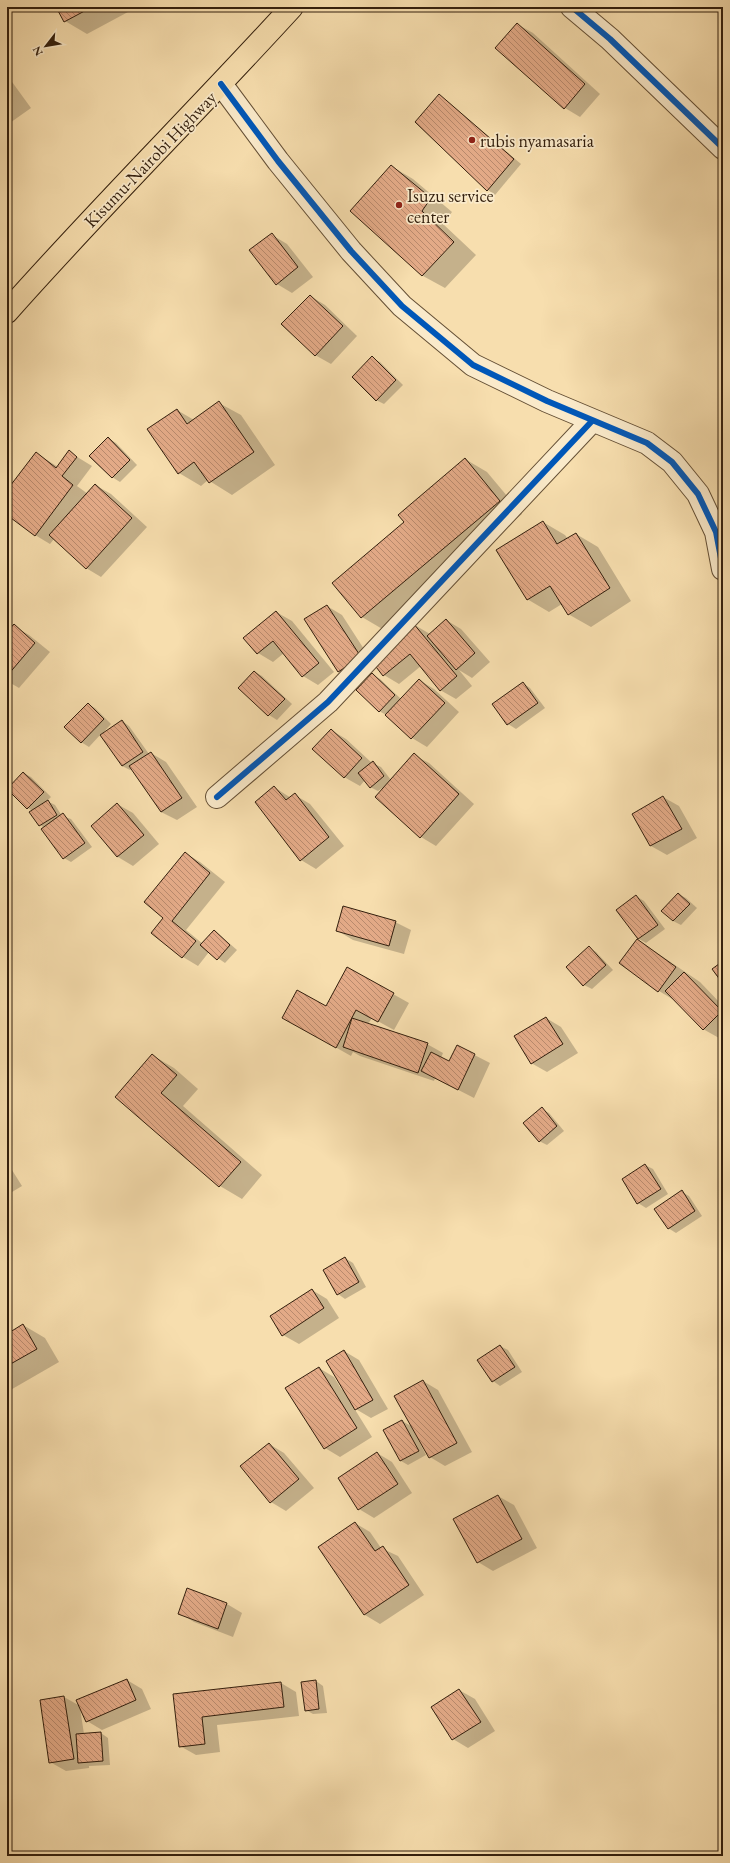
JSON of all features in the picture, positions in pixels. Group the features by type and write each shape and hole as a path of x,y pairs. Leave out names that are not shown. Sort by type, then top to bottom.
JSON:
{"highway":[{"name":"Kisumu-Nairobi Highway","path":"7,312 50,263 222,84 292,7"}],"street":[{"path":"572,7 610,39 723,148"},
{"path":"222,84 278,161 350,251 402,306 474,365 592,421 647,443 672,462 698,494 701,500 716,532 723,569"},
{"path":"217,797 328,702 592,421"}],"building":[{"path":"56,7 92,7 64,22"},
{"path":"517,23 585,84 564,109 495,48"},
{"path":"439,94 514,159 487,191 415,122"},
{"path":"391,165 431,198 422,211 454,242 422,276 350,211"},
{"path":"272,233 298,267 276,285 249,250"},
{"path":"310,295 343,326 315,356 281,324"},
{"path":"372,356 396,380 376,401 352,377"},
{"path":"219,401 254,452 209,483 194,462 178,474 147,429 177,409 187,424"},
{"path":"108,437 130,460 112,478 89,456"},
{"path":"69,450 77,457 62,476 73,485 35,536 7,515 7,490 36,452 56,468"},
{"path":"465,458 500,501 361,618 332,583 404,522 398,515"},
{"path":"95,484 132,518 86,569 49,535"},
{"path":"543,521 557,544 576,533 610,588 568,615 550,586 527,600 496,550"},
{"path":"327,605 361,657 338,672 304,619"},
{"path":"276,611 319,663 302,677 273,641 257,654 243,638"},
{"path":"446,619 475,653 456,670 427,636"},
{"path":"413,623 457,676 440,691 410,654 383,676 370,659"},
{"path":"14,624 35,643 7,676 7,632"},
{"path":"254,671 285,699 268,716 238,688"},
{"path":"372,673 395,695 379,712 356,690"},
{"path":"419,679 445,703 411,739 385,715"},
{"path":"523,682 538,703 507,725 492,704"},
{"path":"88,703 104,719 81,743 64,727"},
{"path":"122,720 143,752 122,766 100,735"},
{"path":"331,729 362,758 344,778 312,749"},
{"path":"151,752 182,798 161,812 129,766"},
{"path":"414,753 459,794 420,838 375,797"},
{"path":"373,761 384,776 370,788 358,773"},
{"path":"23,772 44,792 27,809 7,789"},
{"path":"274,786 286,800 295,793 329,837 300,861 255,802"},
{"path":"663,796 682,829 650,846 632,814"},
{"path":"48,800 57,815 39,826 29,812"},
{"path":"117,803 144,835 117,857 91,826"},
{"path":"63,813 85,843 63,859 41,829"},
{"path":"185,852 210,873 172,921 196,941 182,958 151,933 163,918 144,902"},
{"path":"678,893 690,904 673,921 661,911"},
{"path":"636,895 658,925 638,939 616,910"},
{"path":"343,906 396,921 389,946 336,931"},
{"path":"214,930 230,945 217,960 200,945"},
{"path":"637,939 676,967 658,992 619,963"},
{"path":"589,946 606,965 583,986 566,967"},
{"path":"723,961 723,984 712,969"},
{"path":"347,967 394,993 378,1022 356,1010 336,1048 282,1018 297,990 326,1006"},
{"path":"684,972 722,1011 703,1030 665,991"},
{"path":"546,1017 563,1044 531,1064 514,1036"},
{"path":"352,1018 428,1043 418,1073 343,1047"},
{"path":"457,1045 475,1054 458,1090 421,1071 431,1052 449,1061"},
{"path":"152,1054 177,1075 161,1093 241,1162 219,1187 115,1097"},
{"path":"542,1107 557,1126 539,1142 523,1123"},
{"path":"645,1164 661,1189 637,1204 622,1179"},
{"path":"682,1190 695,1211 668,1229 654,1209"},
{"path":"345,1257 359,1282 337,1295 323,1270"},
{"path":"312,1289 324,1308 282,1336 270,1316"},
{"path":"23,1324 37,1349 7,1366 7,1334"},
{"path":"500,1345 515,1367 492,1382 477,1360"},
{"path":"344,1350 373,1400 355,1410 326,1361"},
{"path":"319,1367 357,1428 324,1449 285,1388"},
{"path":"423,1380 457,1443 429,1458 394,1396"},
{"path":"402,1420 419,1451 400,1461 383,1430"},
{"path":"269,1443 299,1479 270,1503 240,1466"},
{"path":"377,1452 398,1484 358,1510 338,1478"},
{"path":"498,1495 522,1539 477,1563 453,1519"},
{"path":"355,1522 375,1551 383,1546 409,1585 364,1615 318,1547"},
{"path":"187,1588 227,1603 218,1629 178,1614"},
{"path":"127,1679 136,1700 86,1722 76,1700"},
{"path":"316,1680 319,1709 305,1711 301,1682"},
{"path":"281,1682 284,1707 202,1717 205,1744 179,1747 173,1694"},
{"path":"459,1689 481,1722 452,1740 431,1707"},
{"path":"64,1696 74,1759 49,1763 40,1700"},
{"path":"101,1732 103,1761 78,1763 76,1734"}],"cycle path":[{"path":"572,7 610,39 723,148"},
{"path":"221,84 278,161 351,251 402,306 473,365 547,401 647,443 672,462 698,494 716,532 723,569"},
{"path":"217,797 328,702 592,421"}],"place":[{"name":"rubis nyamasaria","path":"472,140"},
{"name":"Isuzu service center","path":"399,205"}]}
